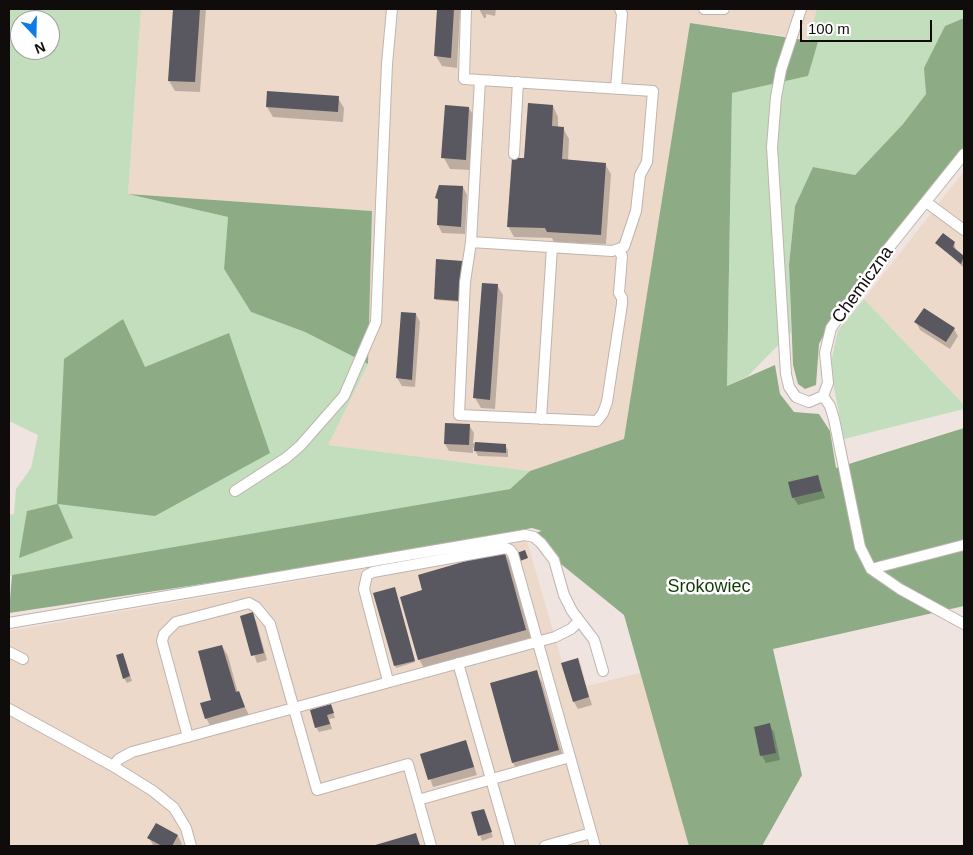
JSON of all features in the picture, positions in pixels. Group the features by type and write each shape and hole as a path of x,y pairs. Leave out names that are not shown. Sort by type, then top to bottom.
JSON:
{"street":[{"path":"235,491 300,446 344,396 376,322 386,82 392,9"},
{"path":"466,9 464,80 653,90 647,162 640,175 636,210 624,247 612,251 471,242"},
{"path":"616,88 622,14 620,9"},
{"path":"704,9 724,9"},
{"path":"801,9 781,70 776,97 772,147 788,387 796,397 809,402 822,396 830,406 860,547 871,569 900,589 964,624"},
{"path":"480,80 471,242 465,282 459,415 597,421 603,413 607,402 622,304 619,293 622,256 618,249"},
{"path":"514,154 518,82"},
{"name":"Chemiczna","path":"822,396 828,383 825,353 831,328 887,250 964,154"},
{"path":"926,202 964,230"},
{"path":"541,419 552,247"},
{"path":"9,623 348,566 516,535 534,537 549,552 554,560 564,595 579,622 594,640 603,671"},
{"path":"871,569 964,545"},
{"path":"388,681 364,589 365,580 373,572 506,548 514,554 595,846"},
{"path":"188,737 162,642 164,634 176,622 249,603 256,607 270,624 317,790 408,764 432,846"},
{"path":"113,766 119,759 132,752 538,641 571,629 579,622"},
{"path":"9,652 23,659"},
{"path":"458,662 510,846"},
{"path":"9,710 113,766 174,808 186,828 191,846"},
{"path":"418,800 570,757"},
{"path":"545,846 591,833"}],"shaded area":[{"path":"141,9 817,9 808,39 690,23 625,439 530,471 327,445 368,364 372,211 128,194"},
{"path":"964,171 964,405 864,299"},
{"path":"527,541 562,662 579,657 587,686 647,671 695,846 9,846 9,631"}],"green space":[{"path":"9,9 141,9 128,194 228,217 224,269 251,312 305,332 368,364 328,445 530,471 510,489 9,576 9,515 14,514 16,489 31,468 38,435 9,421"},
{"path":"817,9 964,9 964,18 945,26 925,68 926,94 903,124 855,175 813,167 795,206 789,265 791,332 748,376 727,386 732,93 808,76 818,42 808,39"},
{"path":"964,18 964,148 837,309 819,344 816,385 805,389 798,384 793,365 789,265 795,206 813,167 855,175 903,124 926,94 924,68 945,26"},
{"name":"Srokowiec","path":"690,23 818,42 808,76 732,93 727,386 775,365 780,394 794,412 819,414 830,431 836,468 964,428 964,606 773,649 802,775 762,846 689,846 624,615 525,535 542,531 532,528 362,560 9,613 12,575 510,489 530,471 624,439"},
{"path":"128,194 372,211 368,364 305,332 251,312 224,269 228,217"},
{"path":"864,299 964,405 964,409 844,439 830,367 838,330"},
{"path":"123,319 145,367 229,333 270,453 155,516 58,504 73,538 19,558 27,511 57,504 64,359"}],"building":[{"path":"173,9 200,9 195,82 168,81"},
{"path":"437,9 454,9 451,58 434,56"},
{"path":"267,91 339,96 338,112 266,107"},
{"path":"528,103 553,105 552,126 564,127 562,159 606,163 601,235 547,232 545,228 507,227 512,158 524,158"},
{"path":"445,105 469,107 466,160 441,158"},
{"path":"439,185 463,186 461,227 437,225 438,199 435,198"},
{"path":"943,233 955,242 953,247 964,256 961,264 935,243"},
{"path":"436,259 463,261 460,301 434,299"},
{"path":"482,283 498,284 490,400 473,398"},
{"path":"924,308 955,328 946,342 914,322"},
{"path":"401,312 416,313 412,380 396,378"},
{"path":"445,423 470,424 469,445 444,444"},
{"path":"475,442 506,444 506,453 474,451"},
{"path":"818,475 822,491 792,498 788,482"},
{"path":"504,550 526,630 418,660 400,597 422,590 418,575"},
{"path":"525,550 528,558 520,561 517,553"},
{"path":"395,587 415,661 394,666 373,593"},
{"path":"253,612 264,653 251,656 240,616"},
{"path":"222,645 236,692 239,691 245,707 205,719 200,703 211,700 198,651"},
{"path":"123,653 130,676 123,679 116,655"},
{"path":"578,658 589,697 573,702 561,663"},
{"path":"537,670 559,750 512,763 490,683"},
{"path":"331,704 334,713 327,715 330,724 315,728 310,710"},
{"path":"770,723 776,753 760,756 754,727"},
{"path":"466,740 474,767 428,780 420,754"},
{"path":"484,809 492,832 478,836 471,812"},
{"path":"156,823 178,835 172,846 162,846 147,838"},
{"path":"416,833 420,846 372,846"}]}
